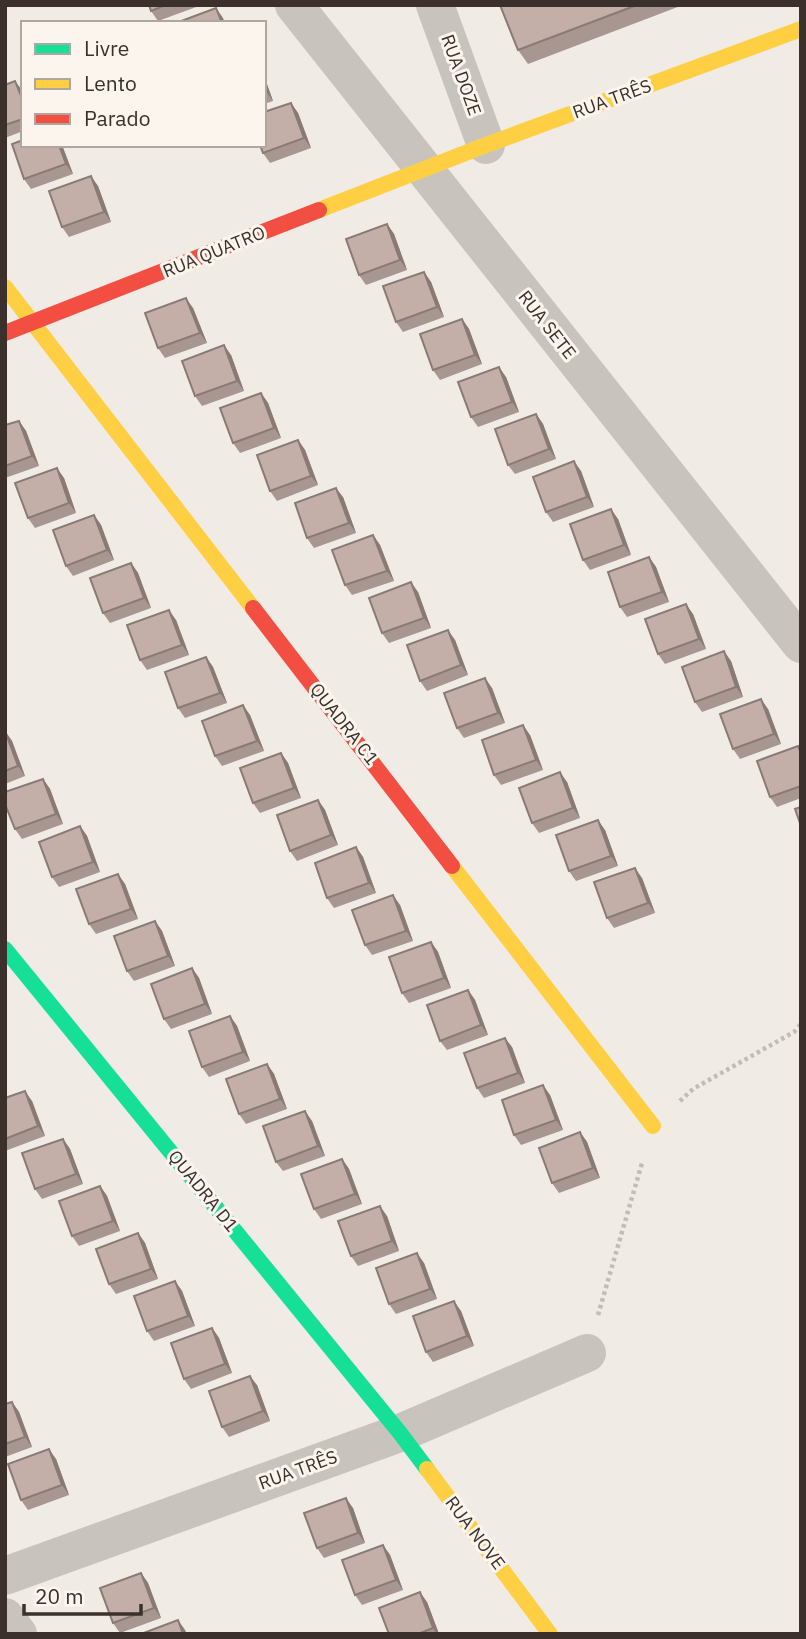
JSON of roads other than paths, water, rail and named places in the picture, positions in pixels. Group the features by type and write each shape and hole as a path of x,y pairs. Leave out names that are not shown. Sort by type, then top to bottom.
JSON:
{"street":[{"name":"RUA SETE","path":"294,5 801,645"},
{"name":"RUA DOZE","path":"435,5 486,145"},
{"name":"RUA TRÊS","path":"423,169 801,29"},
{"name":"RUA QUATRO","path":"5,333 423,169"},
{"name":"QUADRA C1","path":"5,287 653,1126"},
{"name":"QUADRA D1","path":"5,949 400,1433"},
{"name":"RUA TRÊS","path":"5,1576 400,1433 587,1353"},
{"name":"RUA NOVE","path":"400,1433 550,1634"},
{"path":"5,1617 18,1634"}]}
